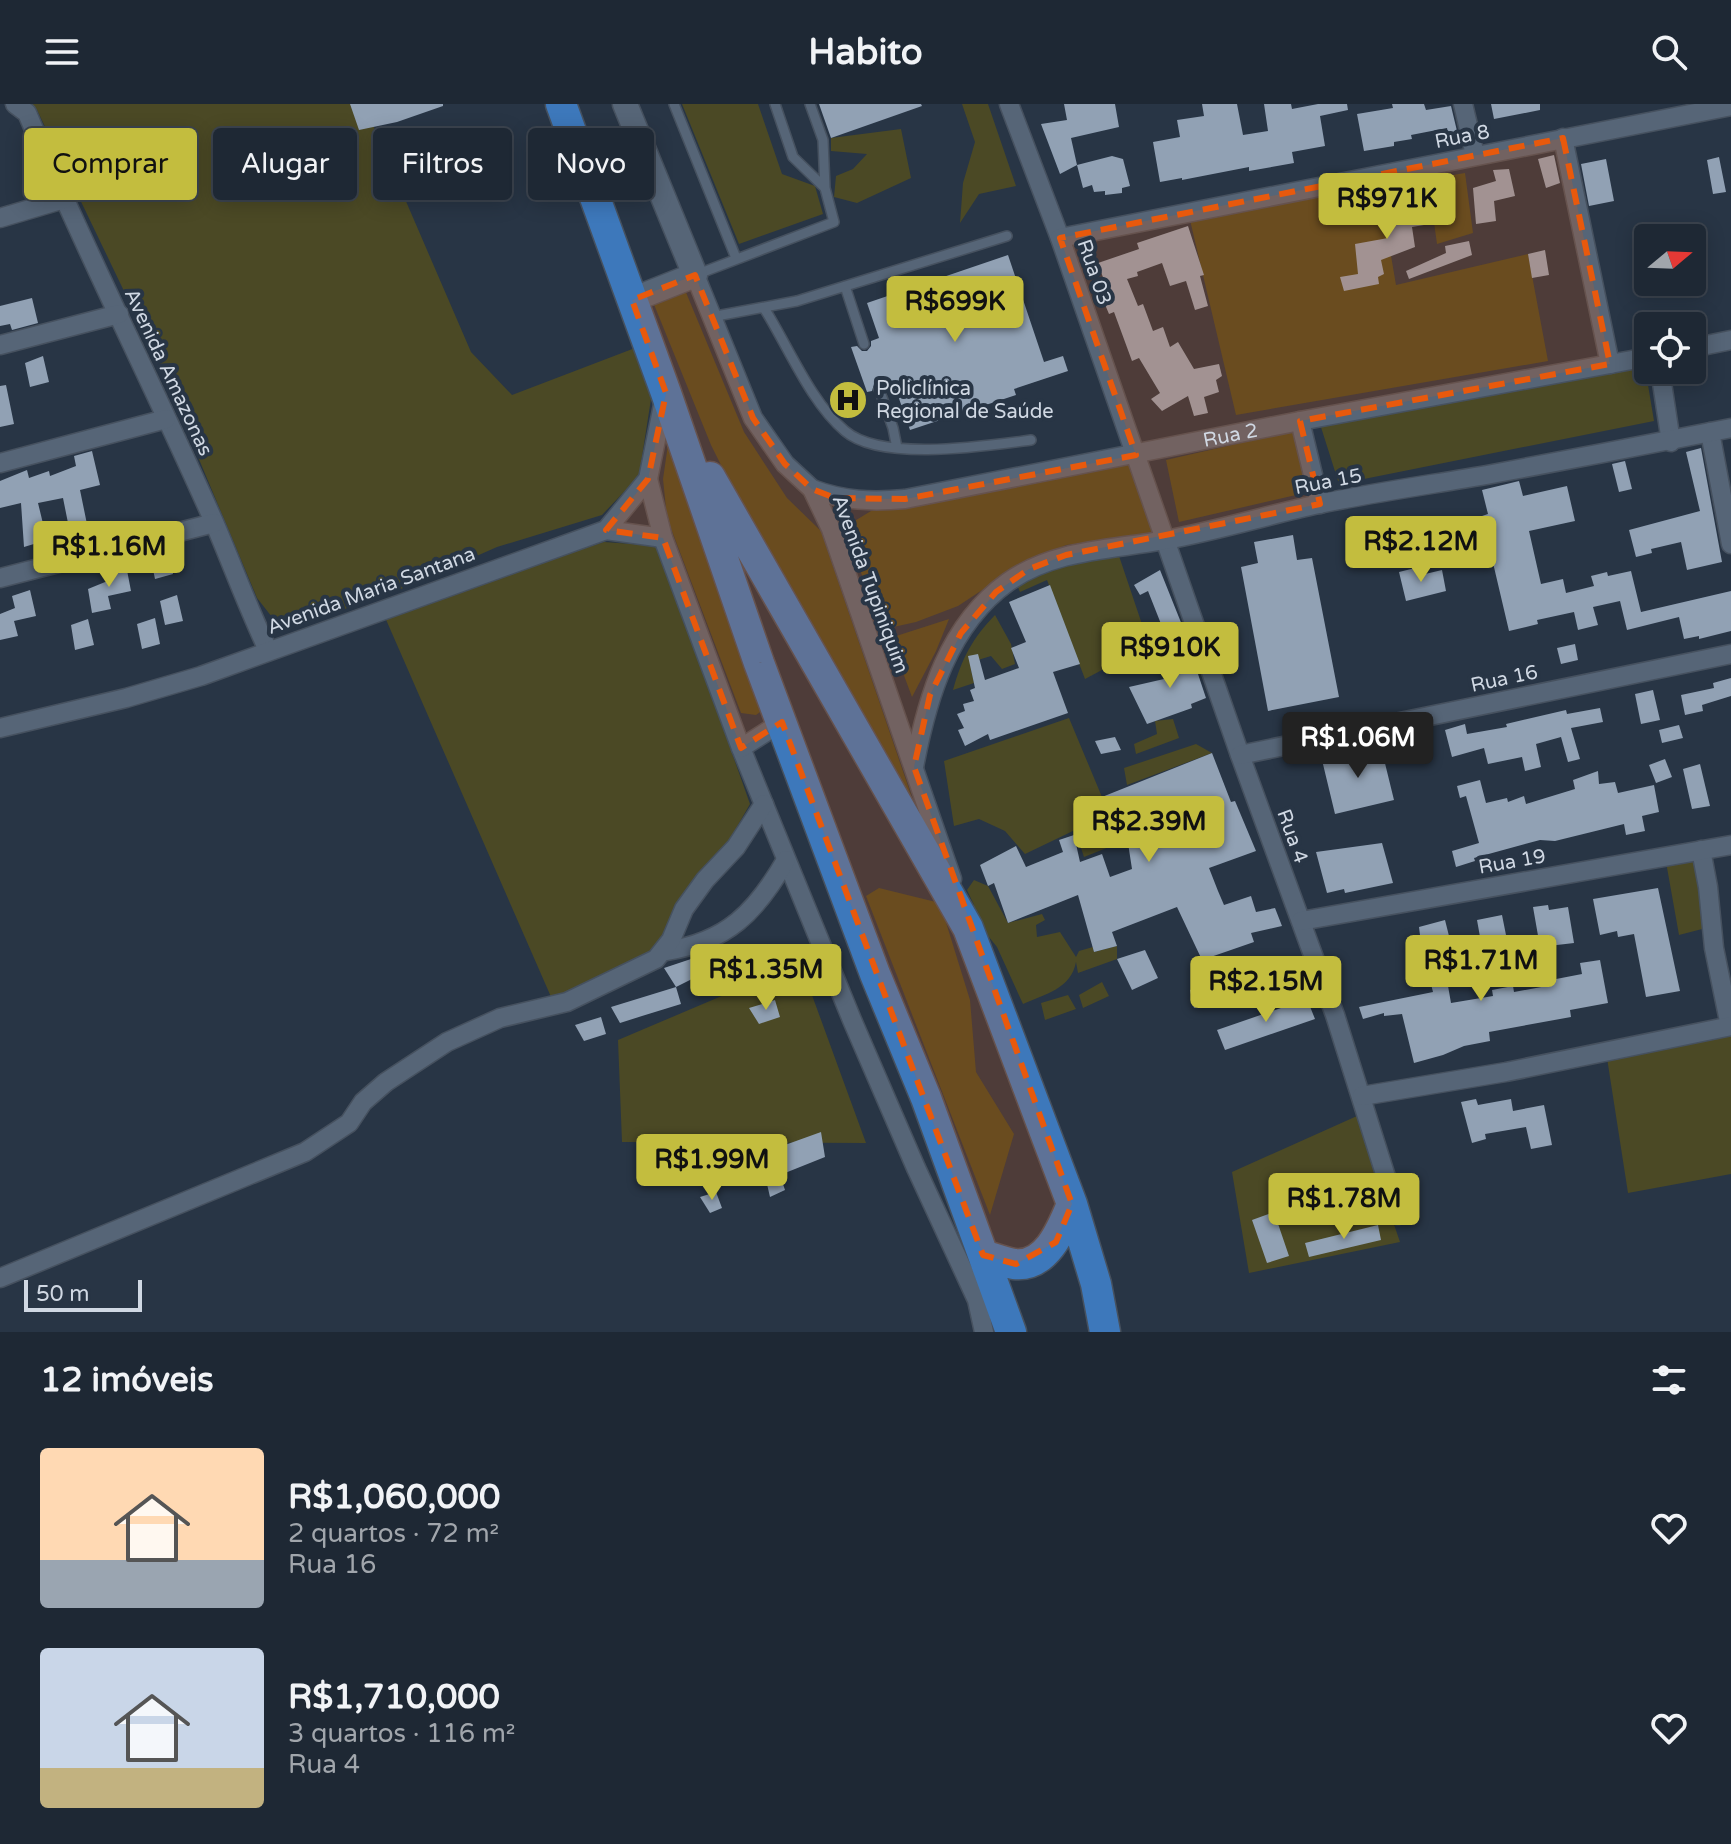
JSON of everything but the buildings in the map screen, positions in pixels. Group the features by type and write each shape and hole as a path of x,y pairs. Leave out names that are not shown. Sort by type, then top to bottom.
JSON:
{"main road":[{"path":"561,104 669,401 759,663 1011,1332"},
{"path":"669,401 968,928 1072,1204 1096,1284 1105,1332"},
{"path":"983,1255 1016,1264 1029,1262 1056,1242 1072,1204"}],"street":[{"path":"625,104 695,275 632,300"},
{"name":"Rua 03","path":"1009,104 1136,455"},
{"path":"1463,104 1475,155"},
{"name":"Rua 8","path":"1060,238 1731,106"},
{"name":"Avenida Amazonas","path":"21,108 30,128"},
{"path":"1563,138 1610,364"},
{"path":"0,218 61,200"},
{"name":"Avenida Amazonas","path":"64,200 214,523 268,650"},
{"name":"Avenida Tupiniquim","path":"695,275 753,418 785,464 812,489 831,529 968,928"},
{"path":"0,345 119,314"},
{"path":"1706,345 1731,340"},
{"name":"Rua 2","path":"812,489 835,498 871,502 905,499 1300,421 1634,360"},
{"path":"1662,384 1671,442"},
{"path":"606,530 648,479 669,401"},
{"path":"0,463 166,419"},
{"path":"1300,421 1320,504"},
{"name":"Rua 15","path":"914,767 930,695 944,662 961,633 996,592 1029,569 1066,555 1164,541 1320,504 1671,442 1731,428"},
{"path":"1710,432 1731,544"},
{"name":"Rua 4","path":"1136,455 1362,1096 1398,1215"},
{"path":"648,479 663,538 741,748 916,1168 977,1300 984,1332"},
{"path":"0,578 214,523"},
{"path":"606,530 663,538"},
{"name":"Avenida Maria Santana","path":"0,728 126,698 201,676 606,530"},
{"name":"Rua 16","path":"1240,755 1731,654"},
{"path":"741,748 782,722"},
{"path":"0,1278 305,1152 349,1123 363,1102 386,1082 447,1042 500,1018 567,1002 656,959 666,951 684,909 705,880 736,847 764,804"},
{"name":"Rua 19","path":"1301,921 1731,845"},
{"path":"1362,1096 1506,1072 1730,1026 1714,948 1701,850"},
{"path":"666,951 687,948 707,940 749,914 786,860"}],"lane":[{"path":"674,104 736,258"},
{"path":"775,104 793,157 825,188"},
{"path":"695,275 834,222 825,188 823,140 810,104"},
{"path":"711,317 797,301 1007,236"},
{"path":"845,286 864,344"},
{"path":"764,308 812,390 834,421 858,441 879,448 897,448 978,447 1031,440"},
{"path":"879,389 897,448"}],"highlighted area":[{"path":"1563,138 1610,364 1300,421 1320,504 1066,555 1029,569 996,592 961,633 930,695 914,767 1072,1204 1056,1242 1016,1264 983,1255 782,722 741,748 663,538 606,530 648,479 666,393 632,300 695,275 753,418 785,464 812,489 835,498 905,499 1136,455 1060,238"}],"shaded area":[{"path":"25,104 364,104 374,128 373,200 405,200 471,352 512,395 635,348 651,399 639,476 602,515 497,547 406,587 283,631 257,598 160,366 80,200 197,200 197,128 46,128 37,110"},
{"path":"682,104 758,104 782,174 815,186 823,214 739,244"},
{"path":"962,104 988,104 1016,186 979,194 960,223 963,183 975,142"},
{"path":"901,129 911,178 857,203 834,197 836,176 853,169 867,154 831,151 831,138"},
{"path":"1465,173 1473,233 1437,244 1428,179"},
{"path":"1379,185 1396,285 1528,254 1548,361 1236,415 1190,220"},
{"path":"685,290 744,432 787,498 821,531 919,818 833,661 754,531 711,445 653,302"},
{"path":"1634,369 1634,384 1648,384 1654,421 1339,484 1320,424"},
{"path":"671,424 770,705 756,715 741,713 667,518 663,479"},
{"path":"1297,430 1309,492 1179,522 1166,460"},
{"path":"1133,464 1155,535 1066,545 1014,569 958,606 916,622 880,630 848,525 871,511 943,491"},
{"path":"604,542 659,546 750,804 666,951 555,1006 384,615"},
{"path":"1118,553 1149,645 1085,679 1047,580 1020,592 1017,585 1044,569"},
{"path":"995,615 1011,644 1015,664 1002,669 991,656 978,660 971,670 974,683 953,690 969,650"},
{"path":"949,619 936,651 912,697 890,638"},
{"path":"1069,718 1102,797 1114,845 1084,857 1075,830 1025,854 1005,831 979,819 954,826 944,761"},
{"path":"1173,719 1179,738 1136,754 1134,744 1157,734 1155,721"},
{"path":"1196,744 1212,753 1127,785 1124,768"},
{"path":"1697,856 1706,928 1679,935 1666,862"},
{"path":"974,880 988,886 1008,923 1042,914 1045,920 1036,925 1037,937 1060,932 1076,957 1079,951 1093,947 1094,952 1117,946 1117,959 1078,973 1076,962 1063,985 1023,1004 997,947 973,917 974,905 967,890"},
{"path":"879,888 940,903 970,1000 976,1072 1014,1134 990,1215 866,896"},
{"path":"805,976 866,1143 622,1142 618,1040 757,981"},
{"path":"1102,982 1109,996 1083,1008 1079,995"},
{"path":"1068,995 1076,1009 1045,1020 1041,1003"},
{"path":"1731,1031 1731,1174 1628,1193 1607,1058"},
{"path":"1357,1116 1400,1242 1249,1273 1232,1172"}],"place":[{"name":"Policlínica Regional de Saúde","path":"848,400"}]}
